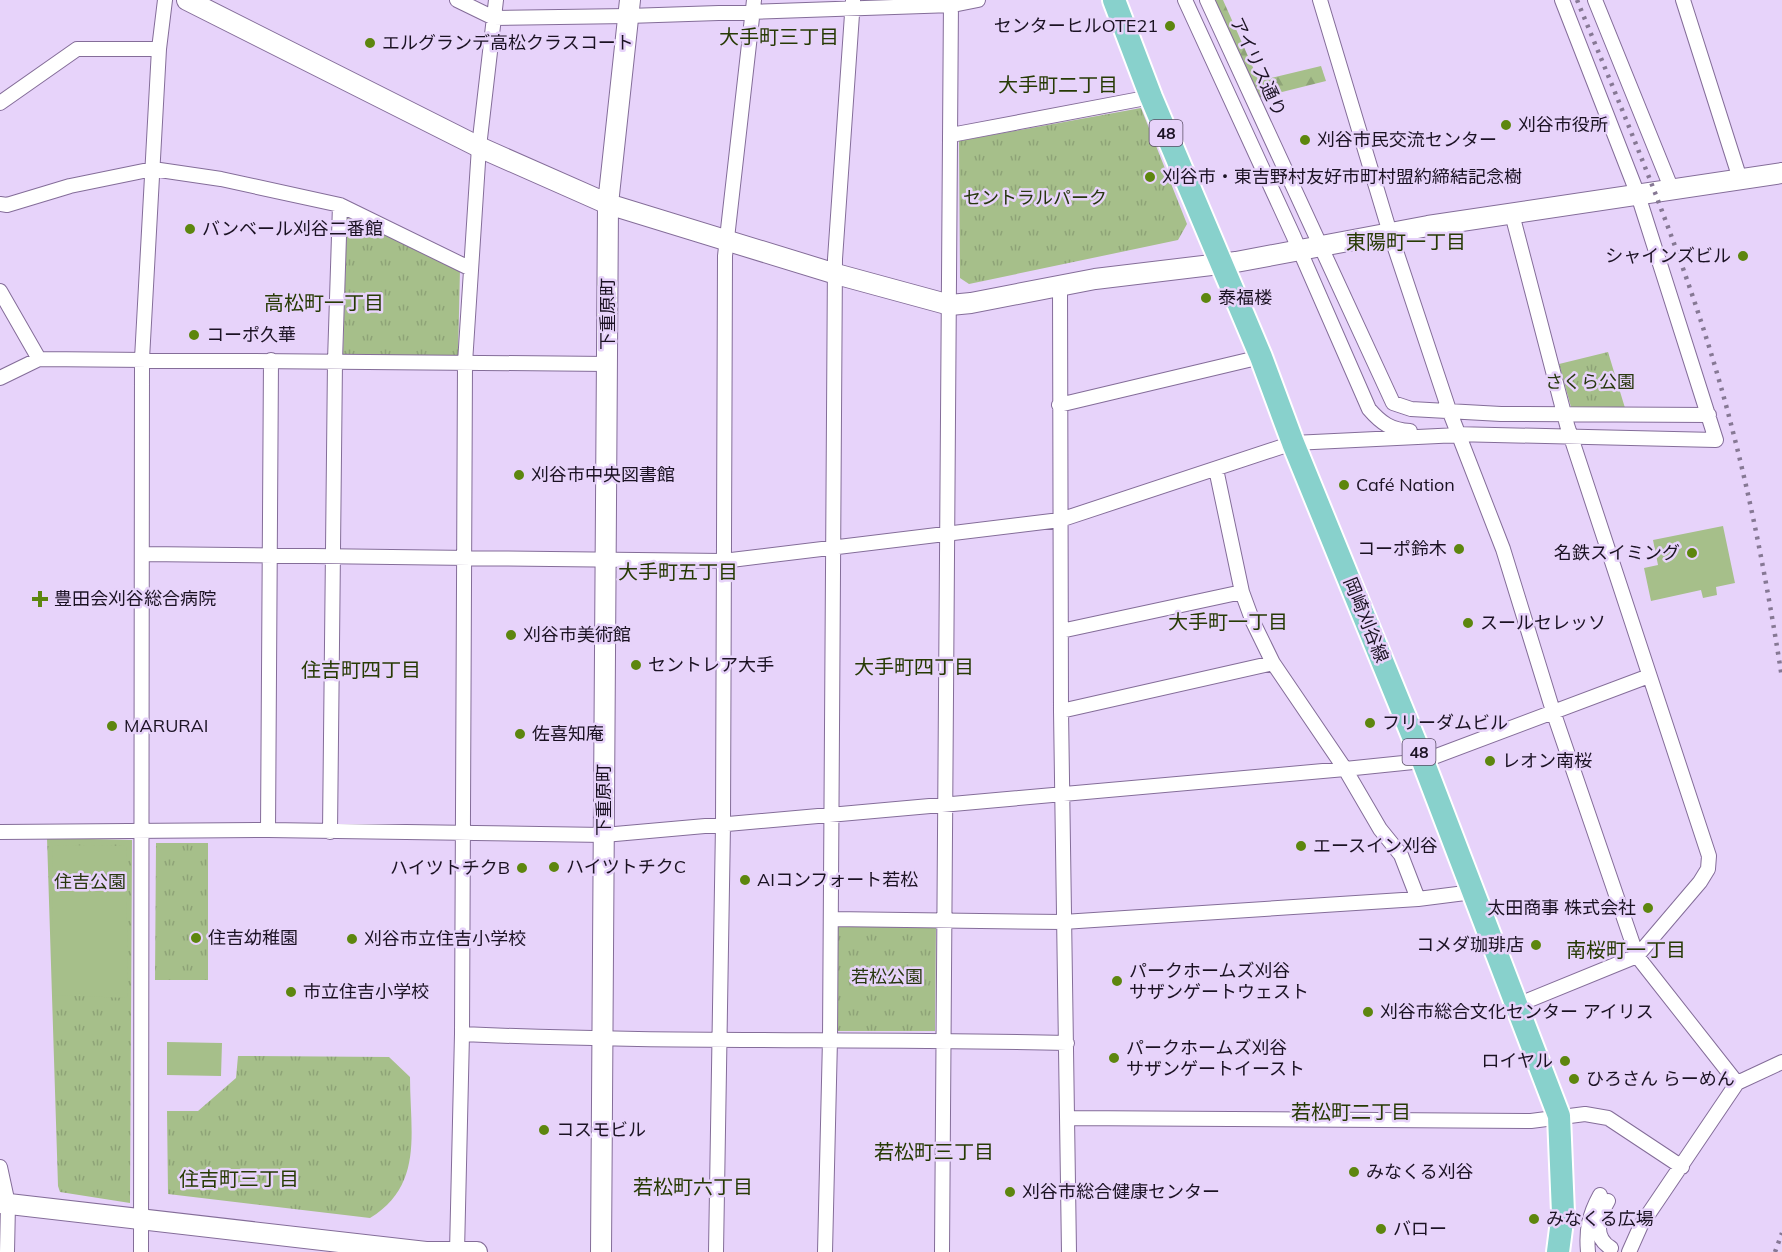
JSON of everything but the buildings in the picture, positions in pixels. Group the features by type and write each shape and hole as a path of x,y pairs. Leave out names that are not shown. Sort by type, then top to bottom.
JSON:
{"main road":[{"name":"岡崎刈谷線","path":"1114,0 1151,97 1261,357 1293,443 1423,761 1559,1116 1563,1213 1558,1252"}],"street":[{"path":"141,1252 141,832 144,554 142,359 159,49 165,0"},
{"path":"187,0 480,147 608,204 836,274 950,305 1060,285 1222,264 1390,233 1782,173"},
{"path":"457,0 494,18 629,8 978,0"},
{"path":"4,1203 426,1252 464,1251 462,833 465,363 469,268 496,0"},
{"path":"1185,0 1369,409 1380,423 1397,430 1458,435 1716,440 1638,195 1562,0"},
{"name":"アイリス通り","path":"1207,0 1393,403 1411,409 1449,410"},
{"path":"1320,0 1390,233 1449,410 1503,549 1554,711 1637,956 1737,1083"},
{"path":"1595,0 1672,190"},
{"path":"1683,0 1740,179"},
{"path":"942,1252 950,533 952,2"},
{"path":"825,1252 830,1039 836,274 852,4"},
{"path":"716,1252 723,825 723,561 727,240 754,6"},
{"name":"下重原町","path":"601,1252 600,1039 604,836 608,204 629,8"},
{"path":"0,103 77,49 159,49"},
{"path":"951,135 1151,97"},
{"path":"0,204 7,205 70,186 153,170 221,179 340,205 469,268"},
{"path":"330,832 335,362 340,205"},
{"path":"1512,214 1532,298 1571,437 1709,856 1708,869 1637,956 1516,1005"},
{"path":"1060,285 1060,711 1067,1043 1068,1252"},
{"path":"0,291 39,359"},
{"path":"1059,405 1261,357"},
{"path":"0,378 39,359 608,363"},
{"path":"268,830 271,360"},
{"path":"1449,410 1501,414 1709,415"},
{"path":"144,554 723,561 1060,520 1293,443 1458,435"},
{"path":"1216,469 1242,592 1253,622 1273,663 1345,769 1380,829 1401,855 1418,899"},
{"path":"1061,631 1242,592"},
{"path":"1060,711 1273,663"},
{"path":"0,832 268,830 604,836 1345,769 1423,761 1649,676"},
{"path":"831,919 1063,922 1418,899 1473,892"},
{"path":"462,1034 600,1039 830,1039 1067,1043"},
{"path":"1588,1252 1587,1227 1591,1212 1604,1198 1599,1231 1607,1250 1627,1241 1641,1226 1737,1083 1782,1062"},
{"path":"1068,1118 1531,1122 1585,1113 1608,1118 1682,1167"},
{"path":"0,1167 7,1252"},
{"path":"1629,1252 1641,1226"}],"green space":[{"path":"1213,0 1223,0 1259,81 1321,66 1326,81 1258,98"},
{"name":"セントラルパーク","path":"1141,108 1187,224 1178,240 969,284 960,278 959,141"},
{"path":"347,216 460,269 458,356 343,355"},
{"name":"さくら公園","path":"1608,352 1625,408 1571,407 1559,364"},
{"name":"名鉄スイミング","path":"1723,526 1735,583 1716,587 1717,595 1703,598 1701,590 1651,601 1644,568 1658,565 1653,540"},
{"name":"住吉公園","path":"47,838 132,840 130,1203 60,1192 58,1186"},
{"path":"156,843 208,843 208,980 155,980"},
{"path":"53,845 126,846 128,998 52,995"},
{"name":"若松公園","path":"838,923 936,924 935,1031 838,1031"},
{"path":"167,1042 222,1043 221,1076 167,1075"},
{"path":"238,1056 389,1057 410,1077 412,1137 410,1156 399,1190 387,1205 370,1218 168,1194 167,1111 198,1111 236,1078"}],"railway":[{"path":"1577,0 1663,213 1718,377 1741,462 1782,678"},
{"path":"1775,1252 1782,1233"}],"place":[{"name":"センターヒルOTE21","path":"1170,26"},
{"name":"エルグランデ高松クラスコート","path":"370,43"},
{"name":"刈谷市役所","path":"1506,125"},
{"name":"刈谷市民交流センター","path":"1305,140"},
{"name":"刈谷市・東吉野村友好市町村盟約締結記念樹","path":"1150,177"},
{"name":"バンベール刈谷二番館","path":"190,229"},
{"name":"シャインズビル","path":"1743,256"},
{"name":"泰福楼","path":"1206,298"},
{"name":"コーポ久華","path":"194,335"},
{"name":"刈谷市中央図書館","path":"519,475"},
{"name":"Café Nation","path":"1344,485"},
{"name":"コーポ鈴木","path":"1459,549"},
{"name":"名鉄スイミング","path":"1692,553"},
{"name":"豊田会刈谷総合病院","path":"40,599"},
{"name":"スールセレッソ","path":"1468,623"},
{"name":"刈谷市美術館","path":"511,635"},
{"name":"セントレア大手","path":"636,665"},
{"name":"フリーダムビル","path":"1370,723"},
{"name":"MARURAI","path":"112,726"},
{"name":"佐喜知庵","path":"520,734"},
{"name":"レオン南桜","path":"1490,761"},
{"name":"エースイン刈谷","path":"1301,846"},
{"name":"ハイツトチクC","path":"554,867"},
{"name":"ハイツトチクB","path":"522,868"},
{"name":"AIコンフォート若松","path":"745,880"},
{"name":"太田商事 株式会社","path":"1648,908"},
{"name":"住吉幼稚園","path":"196,938"},
{"name":"刈谷市立住吉小学校","path":"352,939"},
{"name":"コメダ珈琲店","path":"1536,945"},
{"name":"パークホームズ刈谷 サザンゲートウェスト","path":"1117,981"},
{"name":"市立住吉小学校","path":"291,992"},
{"name":"刈谷市総合文化センター アイリス","path":"1368,1012"},
{"name":"パークホームズ刈谷 サザンゲートイースト","path":"1114,1058"},
{"name":"ロイヤル","path":"1565,1061"},
{"name":"ひろさん らーめん","path":"1574,1079"},
{"name":"コスモビル","path":"544,1130"},
{"name":"みなくる刈谷","path":"1354,1172"},
{"name":"刈谷市総合健康センター","path":"1010,1192"},
{"name":"みなくる広場","path":"1534,1219"},
{"name":"バロー","path":"1381,1229"}],"district":[{"name":"大手町三丁目","path":"779,37"},
{"name":"大手町二丁目","path":"1058,85"},
{"name":"東陽町一丁目","path":"1406,242"},
{"name":"高松町一丁目","path":"324,303"},
{"name":"大手町五丁目","path":"678,572"},
{"name":"大手町一丁目","path":"1228,622"},
{"name":"大手町四丁目","path":"914,667"},
{"name":"住吉町四丁目","path":"361,670"},
{"name":"南桜町一丁目","path":"1626,950"},
{"name":"若松町二丁目","path":"1351,1112"},
{"name":"若松町三丁目","path":"934,1152"},
{"name":"住吉町三丁目","path":"239,1179"},
{"name":"若松町六丁目","path":"693,1187"}]}
